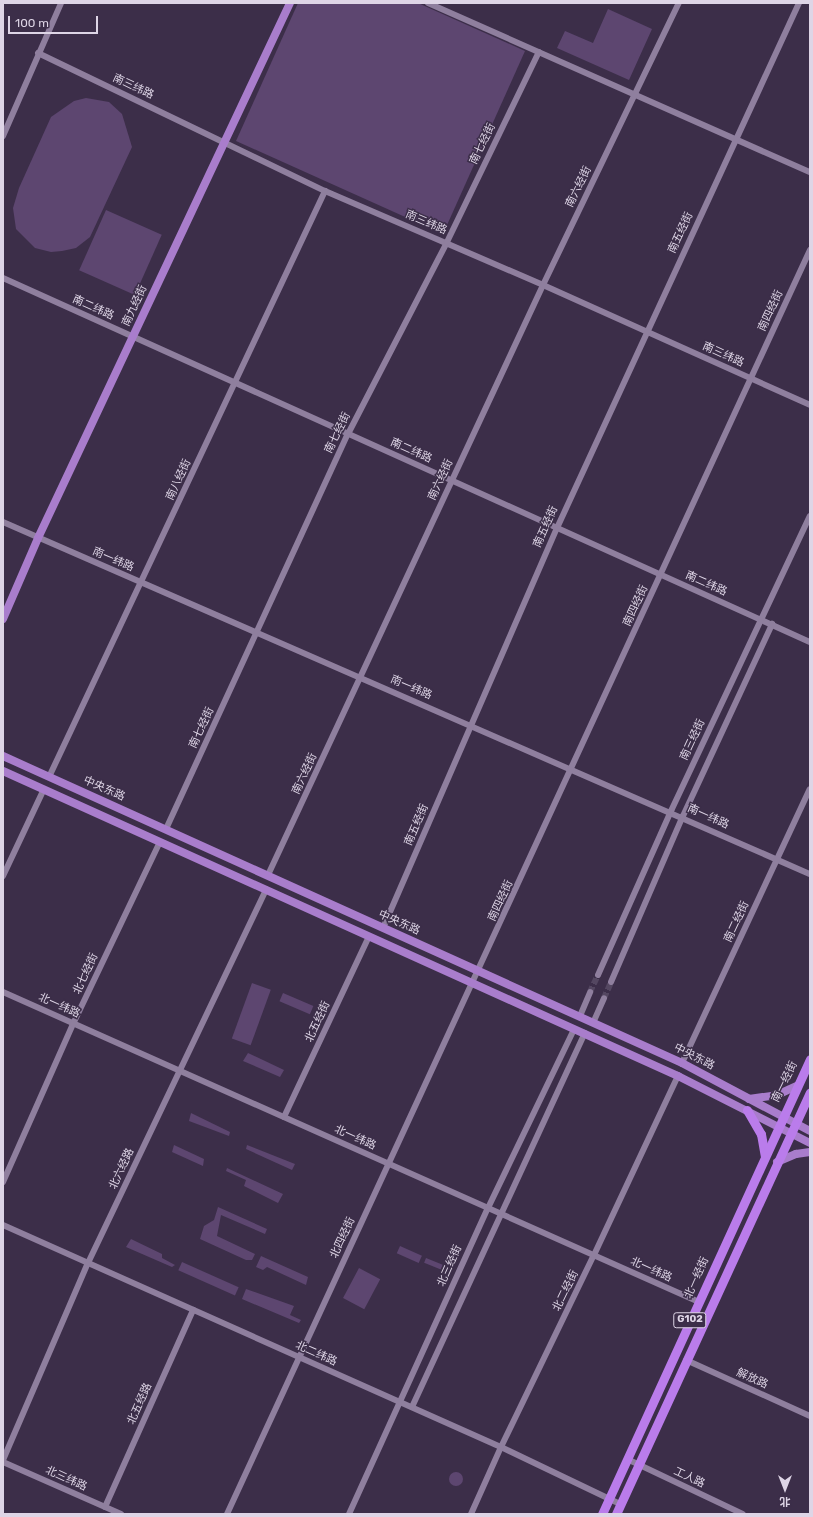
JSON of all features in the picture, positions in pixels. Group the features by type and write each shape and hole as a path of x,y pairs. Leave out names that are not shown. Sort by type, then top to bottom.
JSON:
{"highway":[{"name":"南一经街","path":"782,1116 810,1059"},
{"name":"G102","path":"616,1514 810,1092"},
{"path":"747,1110 761,1134 765,1156"},
{"name":"北一经街","path":"602,1514 779,1126 782,1116"}],"main road":[{"name":"南九经街","path":"3,619 38,538 290,3"},
{"name":"中央东路","path":"3,756 682,1063 795,1124 810,1130"},
{"path":"3,771 678,1076 810,1143"},
{"path":"750,1099 777,1095 798,1084"},
{"path":"777,1162 796,1154 810,1152"}],"street":[{"path":"3,136 61,3"},
{"path":"428,3 810,172"},
{"name":"南六经街","path":"268,876 362,678 543,285 679,3"},
{"name":"南五经街","path":"383,928 557,528 646,332 799,3"},
{"name":"南七经街","path":"166,829 348,434 447,242 539,52"},
{"name":"南三纬路","path":"38,53 326,192 447,242 810,405"},
{"name":"南八经街","path":"50,777 326,192"},
{"name":"南四经街","path":"479,971 810,250"},
{"name":"南二纬路","path":"3,278 810,642"},
{"name":"南三经街","path":"598,975 671,811 810,516"},
{"name":"南一纬路","path":"3,522 471,726 683,816 778,858 810,874"},
{"path":"611,982 683,816 772,624"},
{"path":"3,876 44,789"},
{"name":"南二经街","path":"682,1063 810,789"},
{"name":"北七经街","path":"3,1182 73,1024 160,842"},
{"name":"北六经路","path":"3,1461 88,1263 266,889"},
{"name":"北五经街","path":"284,1118 369,936"},
{"name":"北四经街","path":"227,1514 298,1357 479,971"},
{"name":"北一纬路","path":"3,992 699,1302"},
{"path":"580,1016 590,992"},
{"path":"593,1023 604,998"},
{"name":"北三经街","path":"349,1514 488,1208 574,1029"},
{"path":"412,1407 584,1033"},
{"name":"北二经街","path":"471,1514 501,1446 594,1255 678,1076"},
{"name":"北二纬路","path":"3,1225 501,1446 620,1504"},
{"name":"北五经路","path":"105,1507 193,1310"},
{"name":"解放路","path":"686,1360 810,1416"},
{"name":"工人路","path":"627,1459 743,1514"},
{"name":"北三纬路","path":"3,1461 121,1514"}],"shaded area":[{"path":"298,3 418,3 525,51 443,234 236,141"},
{"path":"608,9 652,29 629,80 557,48 565,31 593,43"},
{"path":"86,98 109,102 122,114 132,147 90,237 76,248 62,251 51,252 35,248 16,229 13,208 19,188 51,117 74,101"},
{"path":"106,210 162,235 135,295 79,270"},
{"path":"252,983 271,990 251,1045 232,1038"},
{"path":"283,993 313,1006 310,1014 279,1001"},
{"path":"248,1053 284,1070 280,1077 243,1061"},
{"path":"191,1113 230,1132 229,1136 189,1121"},
{"path":"174,1145 204,1159 203,1166 172,1152"},
{"path":"247,1145 295,1164 292,1170 246,1149"},
{"path":"227,1168 283,1194 278,1203 244,1186 246,1180 226,1171"},
{"path":"218,1207 267,1229 265,1234 221,1215 217,1236 255,1254 252,1260 246,1260 200,1239 204,1226 214,1220"},
{"path":"131,1239 162,1254 162,1258 175,1265 172,1267 126,1247"},
{"path":"400,1246 422,1256 419,1263 397,1253"},
{"path":"261,1256 308,1277 306,1285 267,1267 263,1270 256,1267"},
{"path":"426,1258 443,1265 441,1269 424,1263"},
{"path":"182,1262 239,1287 235,1295 178,1270"},
{"path":"359,1268 380,1279 364,1309 343,1298"},
{"path":"246,1289 294,1306 290,1315 301,1320 299,1323 242,1299"},
{"path":"456,1472 461,1474 463,1479 461,1484 456,1486 451,1484 449,1479 451,1474"}],"tunnel":[{"path":"590,992 598,975"},
{"path":"604,998 611,982"}]}
